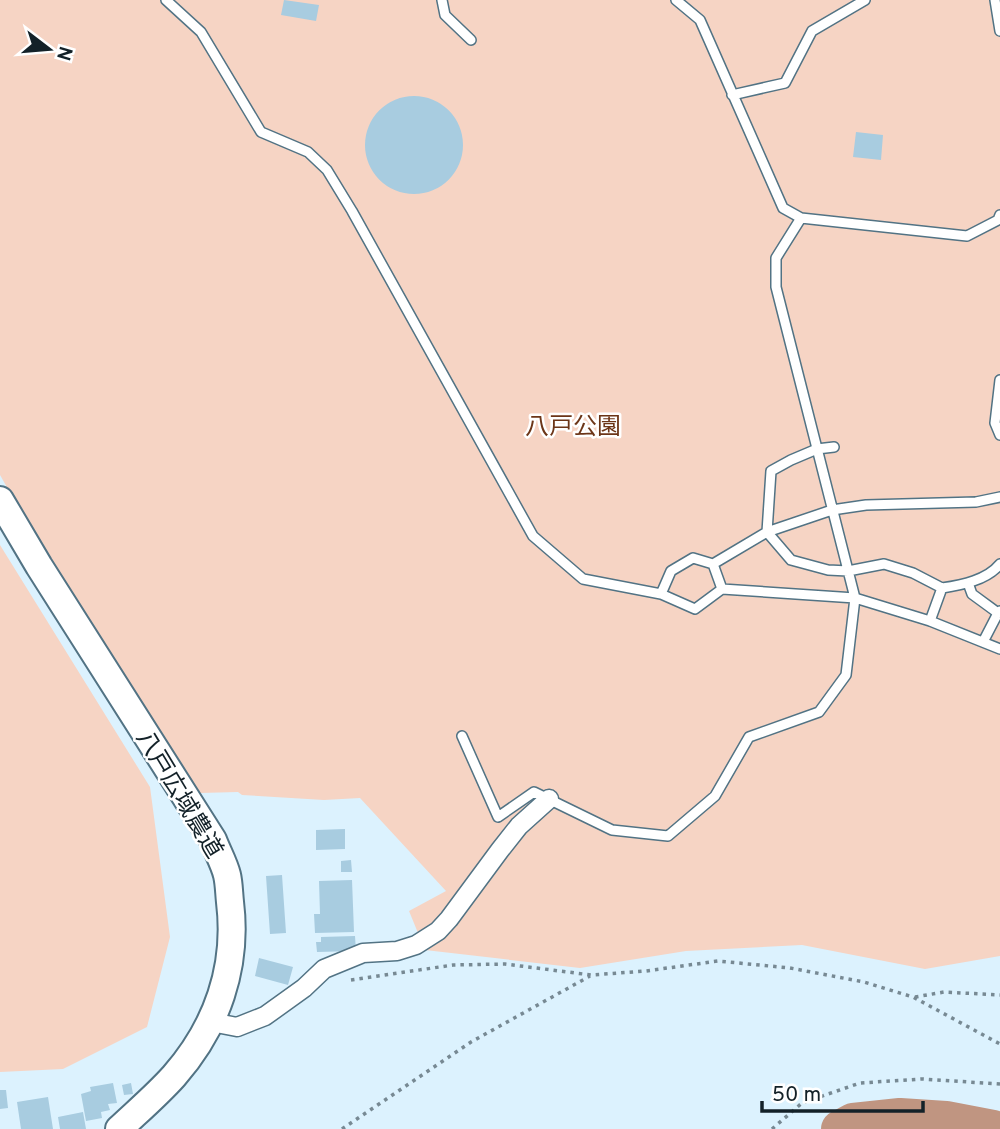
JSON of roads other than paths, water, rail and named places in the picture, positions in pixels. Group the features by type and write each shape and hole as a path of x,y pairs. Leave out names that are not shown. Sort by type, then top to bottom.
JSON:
{"street":[{"name":"八戸広域農道","path":"0,500 213,840 227,875 232,921 226,981 220,1002 211,1022 174,1076 119,1129"},
{"path":"211,1022 237,1027 265,1016 304,988 324,969 363,953 397,951 416,945 438,932 519,827 550,799"}],"lane":[{"path":"166,0 201,32 261,132 308,152 327,170 533,536 583,579 662,594 695,609 722,589 855,598 930,621 1000,649"},
{"path":"442,0 446,15 471,40"},
{"path":"676,0 700,20 783,208 801,218 967,236 999,219"},
{"path":"732,94 785,83 812,31 865,0"},
{"path":"995,0 1000,31"},
{"path":"462,736 498,817 534,792 612,830 668,836 715,796 749,737 819,712 846,676 855,598 776,287 776,258 801,218"},
{"path":"1000,380 995,423 1000,435"},
{"path":"834,447 817,449 771,471 766,532 791,560 828,570 848,571 884,565 913,573 942,588 968,583 996,569 1000,564"},
{"path":"662,594 671,571 693,558 713,564 766,532 832,510 866,505 976,502 1000,498"},
{"path":"713,564 722,589"},
{"path":"968,583 972,594 999,612 983,642"},
{"path":"930,621 942,588"}],"waterway":[{"path":"840,1129 853,1122 900,1117 946,1120 993,1129"}],"park label":[{"name":"八戸公園","path":"573,426"}]}
